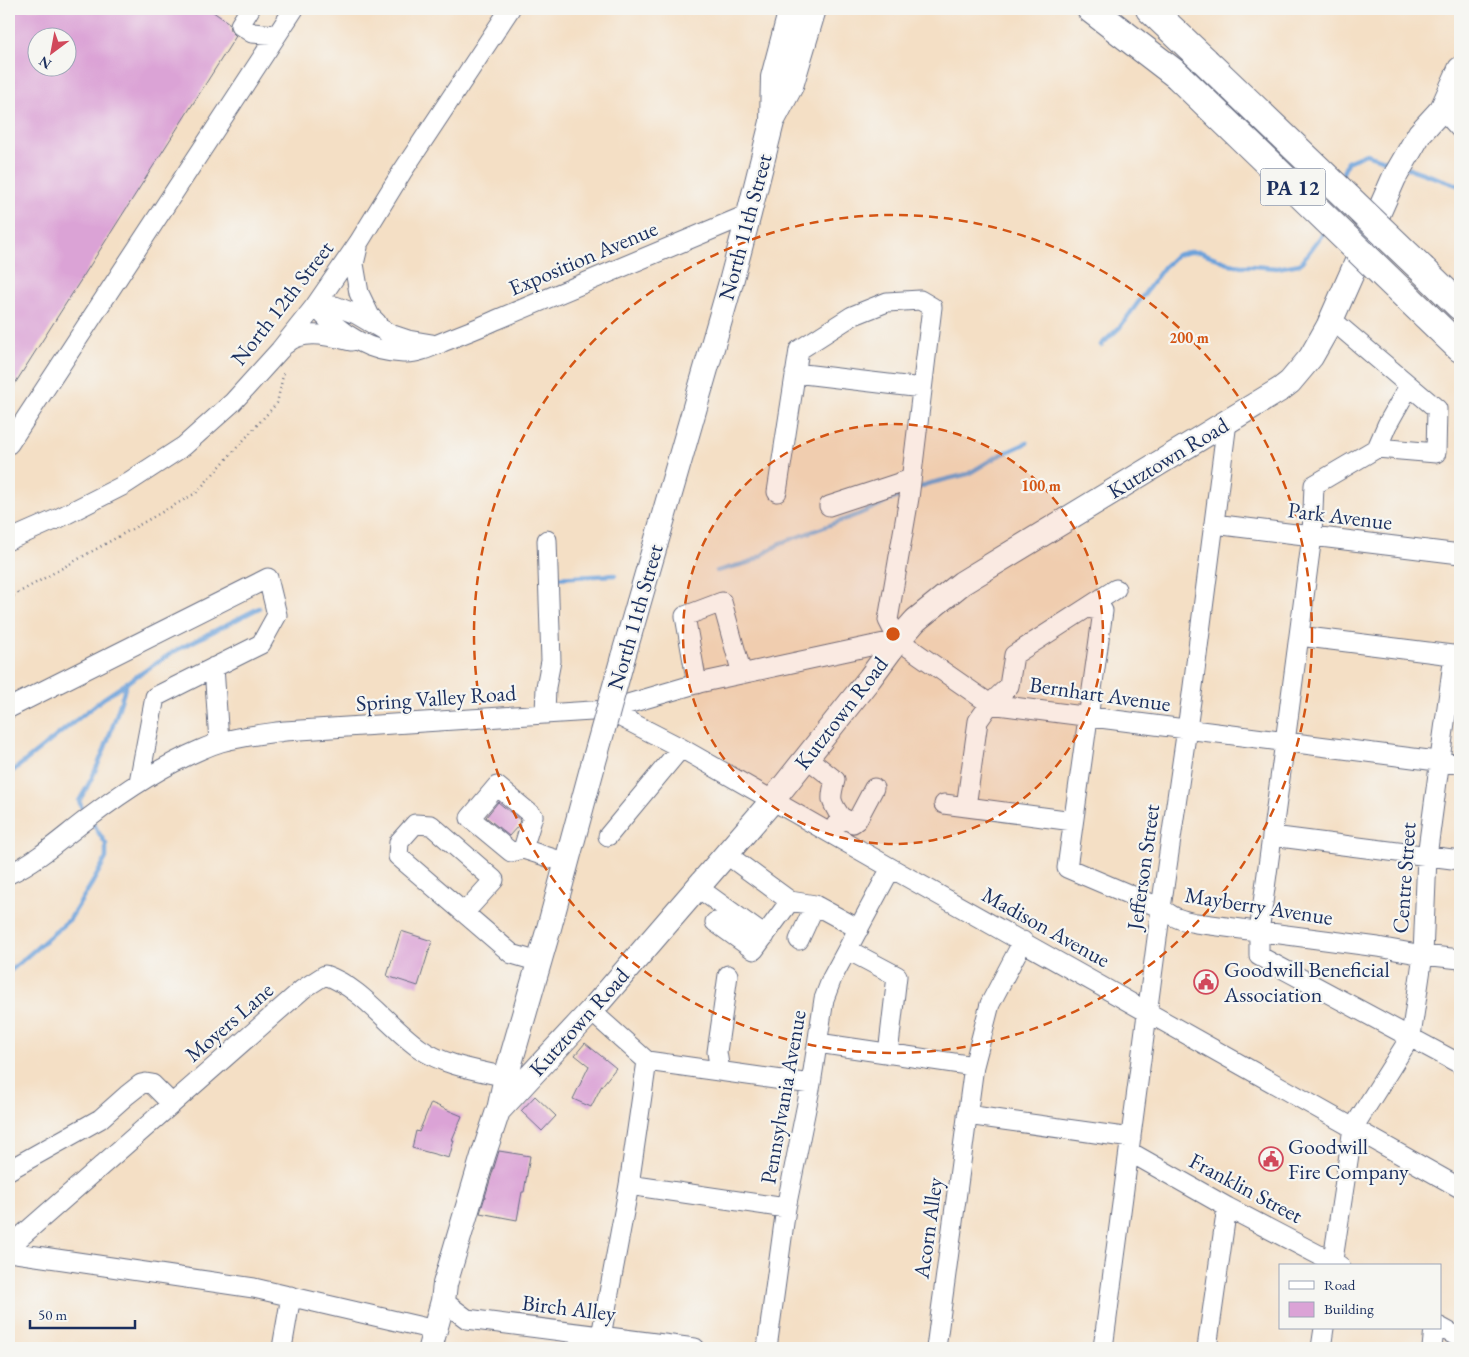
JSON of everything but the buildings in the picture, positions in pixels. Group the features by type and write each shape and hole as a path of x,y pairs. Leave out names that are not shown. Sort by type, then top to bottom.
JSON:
{"highway":[{"path":"1091,9 1177,76"},
{"name":"PA 12","path":"1110,9 1177,76 1460,348"},
{"name":"PA 12","path":"1150,9 1163,19 1460,306"}],"main road":[{"name":"North 11th Street","path":"498,1112 506,1077 623,657 731,282 772,122 773,77 790,9"},
{"name":"North 11th Street","path":"772,122 791,86 814,9"},
{"name":"Kutztown Road","path":"433,1339 442,1302 444,1284 498,1112 591,1011 773,800 898,640 916,620 962,583 1290,382 1311,357 1331,319 1394,178 1408,152 1420,133 1442,109 1457,82"}],"street":[{"path":"249,9 240,25 252,33 277,35"},
{"path":"10,438 294,9"},
{"name":"North 12th Street","path":"9,540 124,485 184,446 234,402 285,345 315,306 359,242 402,172 510,9"},
{"path":"1442,109 1460,130"},
{"name":"Exposition Avenue","path":"315,306 328,320 361,343 380,349 405,353 414,352 436,345 749,214"},
{"path":"359,242 354,264 359,293 370,316 390,334"},
{"path":"777,492 799,350 852,316 888,302 920,300 932,307 911,479 888,620 898,640"},
{"path":"315,306 335,306 356,314 390,334 408,340 436,345"},
{"path":"1331,319 1437,410 1436,453 1377,448 1314,485 1312,536 1259,932 1259,956 1460,1064"},
{"path":"285,345 301,336 318,335 361,343"},
{"path":"796,373 922,388"},
{"path":"1377,448 1387,425 1409,386"},
{"name":"Jefferson Street","path":"1103,1348 1227,422"},
{"path":"829,506 911,479"},
{"name":"Park Avenue","path":"1214,524 1460,554"},
{"path":"545,714 546,687 551,661 547,540"},
{"path":"9,708 268,578 277,614 261,644 155,697 139,782"},
{"path":"966,807 978,721 990,704 1009,686 1014,655 1116,590"},
{"path":"697,684 685,616 722,602 742,674"},
{"name":"Mayberry Avenue","path":"1087,608 1103,611 1067,868 1161,908 1173,918 1180,920 1378,947 1423,955 1460,958"},
{"path":"1299,636 1457,656"},
{"name":"Spring Valley Road","path":"9,874 38,858 139,782 178,759 220,742 285,731 607,710 697,684 898,640"},
{"name":"Bernhart Avenue","path":"898,640 990,704 1460,764"},
{"name":"Centre Street","path":"1335,1264 1353,1128 1411,1036 1423,955 1427,856 1439,761 1457,656"},
{"path":"214,667 220,742"},
{"name":"Madison Avenue","path":"607,710 681,748 1460,1188"},
{"path":"608,836 681,748"},
{"path":"807,758 838,774 832,792 832,804 841,818 853,823 857,820 874,788"},
{"path":"944,804 1074,821"},
{"path":"831,834 841,818"},
{"path":"464,914 494,880 431,826 415,824 399,842 398,856 464,914 512,954 539,962"},
{"path":"1272,836 1460,860"},
{"path":"523,849 567,863"},
{"path":"726,854 790,901 815,905 859,929"},
{"name":"Pennsylvania Avenue","path":"767,1348 786,1208 811,1084 824,999 832,978 891,868"},
{"path":"698,887 765,936"},
{"path":"714,922 754,950 790,901"},
{"path":"799,940 815,905"},
{"name":"Acorn Alley","path":"936,1348 974,1066 990,1004 1022,941"},
{"path":"848,950 897,976 888,1054"},
{"path":"720,1071 717,1052 728,975"},
{"name":"Moyers Lane","path":"9,1247 303,989 325,976 338,980 349,987 406,1038 430,1055 453,1065 506,1077"},
{"path":"591,1011 647,1061 811,1084"},
{"path":"818,1043 974,1066"},
{"path":"601,1336 629,1185 647,1061"},
{"path":"9,1170 100,1119 127,1095 146,1082 152,1084 172,1104"},
{"path":"967,1115 1131,1145"},
{"name":"Franklin Street","path":"1131,1145 1227,1207 1335,1264"},
{"path":"629,1185 786,1208"},
{"path":"1207,1348 1227,1207"},
{"path":"9,1252 254,1288 291,1296 433,1339"},
{"path":"282,1348 291,1296"},
{"name":"Birch Alley","path":"442,1302 468,1319 695,1348"},
{"path":"1442,1328 1460,1338"},
{"path":"1322,1348 1324,1330"},
{"path":"1432,1348 1434,1330"}],"path":[{"path":"9,598 196,493 277,403 285,345"}],"waterway":[{"path":"1341,178 1347,162 1366,154 1394,163"},
{"path":"1408,168 1460,186"},
{"path":"1101,345 1120,327 1164,267 1177,255 1201,252 1230,264 1277,268 1300,264 1325,231"},
{"path":"916,489 927,484 968,474 996,457 1027,443"},
{"path":"717,571 751,562 781,543 857,515 905,494"},
{"path":"553,578 615,575"},
{"path":"9,774 104,698 173,652 259,608"},
{"path":"84,813 79,801 101,758 127,682"},
{"path":"9,972 70,919 94,880 106,858 106,844 93,824"}],"place":[{"name":"Goodwill Beneficial Association","path":"1206,982"},
{"name":"Goodwill Fire Company","path":"1271,1159"}]}
